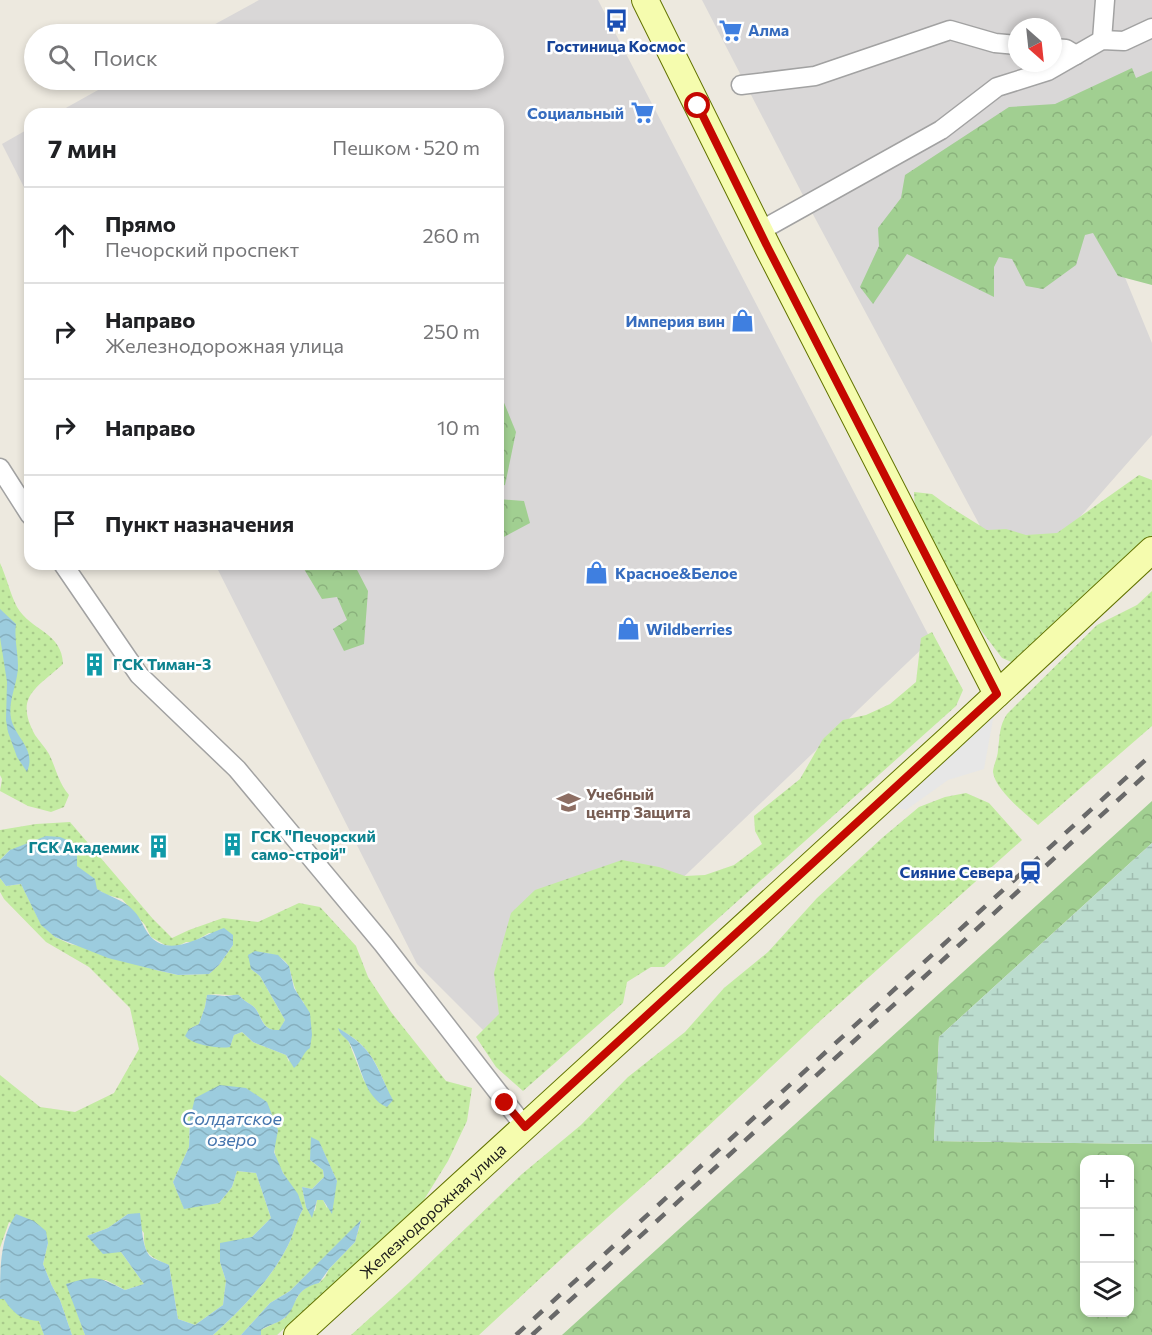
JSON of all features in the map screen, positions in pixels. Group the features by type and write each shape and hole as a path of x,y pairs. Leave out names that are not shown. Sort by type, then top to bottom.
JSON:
{"main road":[{"path":"645,0 760,231 997,694"},
{"name":"Железнодорожная улица","path":"297,1335 1152,550"}],"street":[{"path":"1102,40 1105,0"},
{"path":"760,231 941,130 997,87 1048,71 1102,40 1124,41 1152,28"},
{"path":"741,85 815,76 950,30 995,43 1008,44"},
{"path":"1062,49 1076,55"},
{"path":"0,468 24,505"},
{"path":"67,570 139,675 237,769 383,944 525,1127"}],"shaded area":[{"path":"259,0 598,0 931,640 503,1050 417,964 218,570 504,570 504,108 66,108 98,90 504,90 504,24 215,24"},
{"path":"702,0 1152,0 1152,71 1068,139 1152,343 1152,435 1015,591 808,205"},
{"path":"24,131 24,187 2,144"},
{"path":"994,714 984,769 948,780 906,810 891,807"}],"green space":[{"path":"1132,68 1136,78 1152,71 1152,285 1118,276 1093,233 1085,235 1076,265 1043,289 1026,286 1012,259 999,257 994,267 994,297 907,254 873,304 860,287 879,246 878,228 901,198 905,175 1009,107 1055,104"},
{"path":"504,403 516,432 504,485"},
{"path":"1139,475 1152,480 1152,540 1110,577 1087,591 1070,614 1014,663 1002,658 977,625 915,509 914,492 932,494 987,530 1006,529 1026,535 1057,533"},
{"path":"504,499 524,501 530,523 504,537"},
{"path":"0,563 17,607 30,622 52,638 61,653 63,664 31,694 27,711 35,735 49,754 69,795 64,807 51,812 28,806 0,791 2,779 0,775"},
{"path":"305,570 357,570 368,591 364,644 344,651 333,629 347,620 337,597 322,599"},
{"path":"1152,591 1152,726 1038,825 1012,801 995,779 993,770 1004,718 1097,625 1137,605"},
{"path":"932,632 963,690 956,706 664,967 651,967 627,982 623,1003 523,1091 496,1067 476,1037 499,1014 494,973 511,913 535,890 622,860 659,867 685,876 705,875 734,865 762,844 755,831 754,816 800,779 823,739 843,720 866,715 890,704 916,682 921,638"},
{"path":"966,793 989,803 1022,840 820,1021 670,1162 479,1335 351,1335 410,1282 522,1174 581,1125 628,1077 685,1032 724,988 768,952 817,898 882,838 919,807 945,797"},
{"path":"1152,801 1152,843 939,1037 934,1141 1152,1144 1152,1335 562,1335"},
{"path":"70,822 172,938 223,918 258,922 299,903 320,907 356,946 368,977 391,1012 446,1081 472,1088 467,1121 448,1161 422,1203 277,1335 261,1335 261,1330 285,1318 300,1293 309,1285 319,1283 325,1277 329,1269 355,1242 361,1221 290,1291 270,1303 241,1335 213,1335 270,1275 288,1246 303,1209 280,1168 275,1154 278,1130 190,1118 189,1147 173,1182 184,1208 219,1203 232,1187 237,1171 256,1173 271,1218 252,1237 220,1262 226,1281 223,1305 195,1325 178,1319 169,1265 149,1254 145,1246 144,1233 128,1214 108,1228 87,1236 121,1252 144,1284 125,1290 106,1280 67,1284 85,1335 72,1335 60,1300 43,1264 48,1243 9,1222 0,1248 0,1075 40,1107 75,1112 114,1093 139,1049 130,1008 89,967 46,942 4,899 0,892 0,878 6,886 21,884 41,924 55,937 70,944 156,970 178,975 209,974 219,965 233,945 233,935 209,933 193,942 186,942 176,947 165,945 151,937 145,925 122,899 107,895 97,889 77,866 77,854 10,850 0,860 0,830 36,824","holes":["255,952 270,954 286,963 304,1003 289,1062 286,1055 253,1042 242,1032 234,1035 230,1046 200,1044 189,1029 199,1024 207,995 219,994 239,995 255,1008 269,1029 279,1031 285,1020 260,976 251,969","338,1029 357,1041 370,1054 388,1091 364,1081 348,1040","319,1142 337,1181 327,1208 323,1200 317,1200 315,1211 306,1207 302,1187 312,1189 324,1177 323,1170 310,1160 311,1152"]},
{"path":"1152,843 1152,1144 934,1141 939,1037"},
{"path":"4,1298 39,1321 44,1335 0,1335 0,1299"}],"water":[{"path":"0,609 16,624 18,666 10,708 12,722 28,751 27,772 17,757 6,720 7,682 0,637"},
{"path":"46,836 60,837 72,842 77,854 77,866 95,879 97,889 129,906 151,937 159,943 177,945 187,943 224,928 233,935 233,945 219,965 209,974 178,975 108,958 55,937 41,925 21,884 6,886 0,878 0,860 10,850"},
{"path":"255,951 278,955 289,966 294,988 310,1013 312,1035 310,1048 294,1068 286,1055 253,1042 242,1032 234,1035 230,1047 200,1044 185,1036 189,1029 199,1024 207,995 239,995 255,1008 269,1029 279,1030 285,1020 260,976 251,969 248,955"},
{"path":"338,1028 360,1043 373,1059 393,1100 387,1107 373,1096 368,1088 349,1042"},
{"name":"Солдатское озеро","path":"220,1085 246,1088 267,1102 278,1130 274,1152 283,1173 298,1194 303,1209 288,1246 261,1285 213,1335 85,1335 66,1284 96,1278 125,1290 144,1284 121,1252 103,1254 87,1236 108,1228 128,1214 140,1213 144,1243 148,1254 169,1265 178,1319 195,1325 223,1305 226,1281 220,1262 220,1243 252,1237 271,1218 256,1173 237,1171 232,1187 219,1203 184,1209 173,1182 189,1147 190,1118 195,1098"},
{"path":"311,1137 319,1141 337,1181 332,1214 323,1200 317,1200 312,1218 306,1207 302,1187 312,1189 324,1177 323,1170 310,1160"},
{"path":"16,1214 34,1221 46,1231 48,1243 43,1264 60,1300 72,1335 44,1335 39,1321 22,1317 14,1312 4,1299 0,1299 4,1244"},
{"path":"361,1220 355,1242 319,1283 303,1290 288,1314 280,1321 261,1330 261,1335 241,1335 270,1303 290,1291"}],"railway":[{"path":"516,1335 1152,754"},
{"path":"532,1335 1152,769"}],"place":[{"name":"Гостиница Космос","path":"616,21"},
{"name":"Алма","path":"730,30"},
{"name":"Социальный","path":"642,113"},
{"name":"Империя вин","path":"743,321"},
{"name":"Красное&Белое","path":"597,573"},
{"name":"Wildberries","path":"628,629"},
{"name":"ГСК Тиман-3","path":"95,664"},
{"name":"Учебный центр Защита","path":"568,803"},
{"name":"ГСК \"Печорский само-строй\"","path":"233,845"},
{"name":"ГСК Академик","path":"158,847"},
{"name":"Сияние Севера","path":"1031,872"}],"route":[{"path":"505,1103 525,1127 997,694 768,248 698,106"}]}
